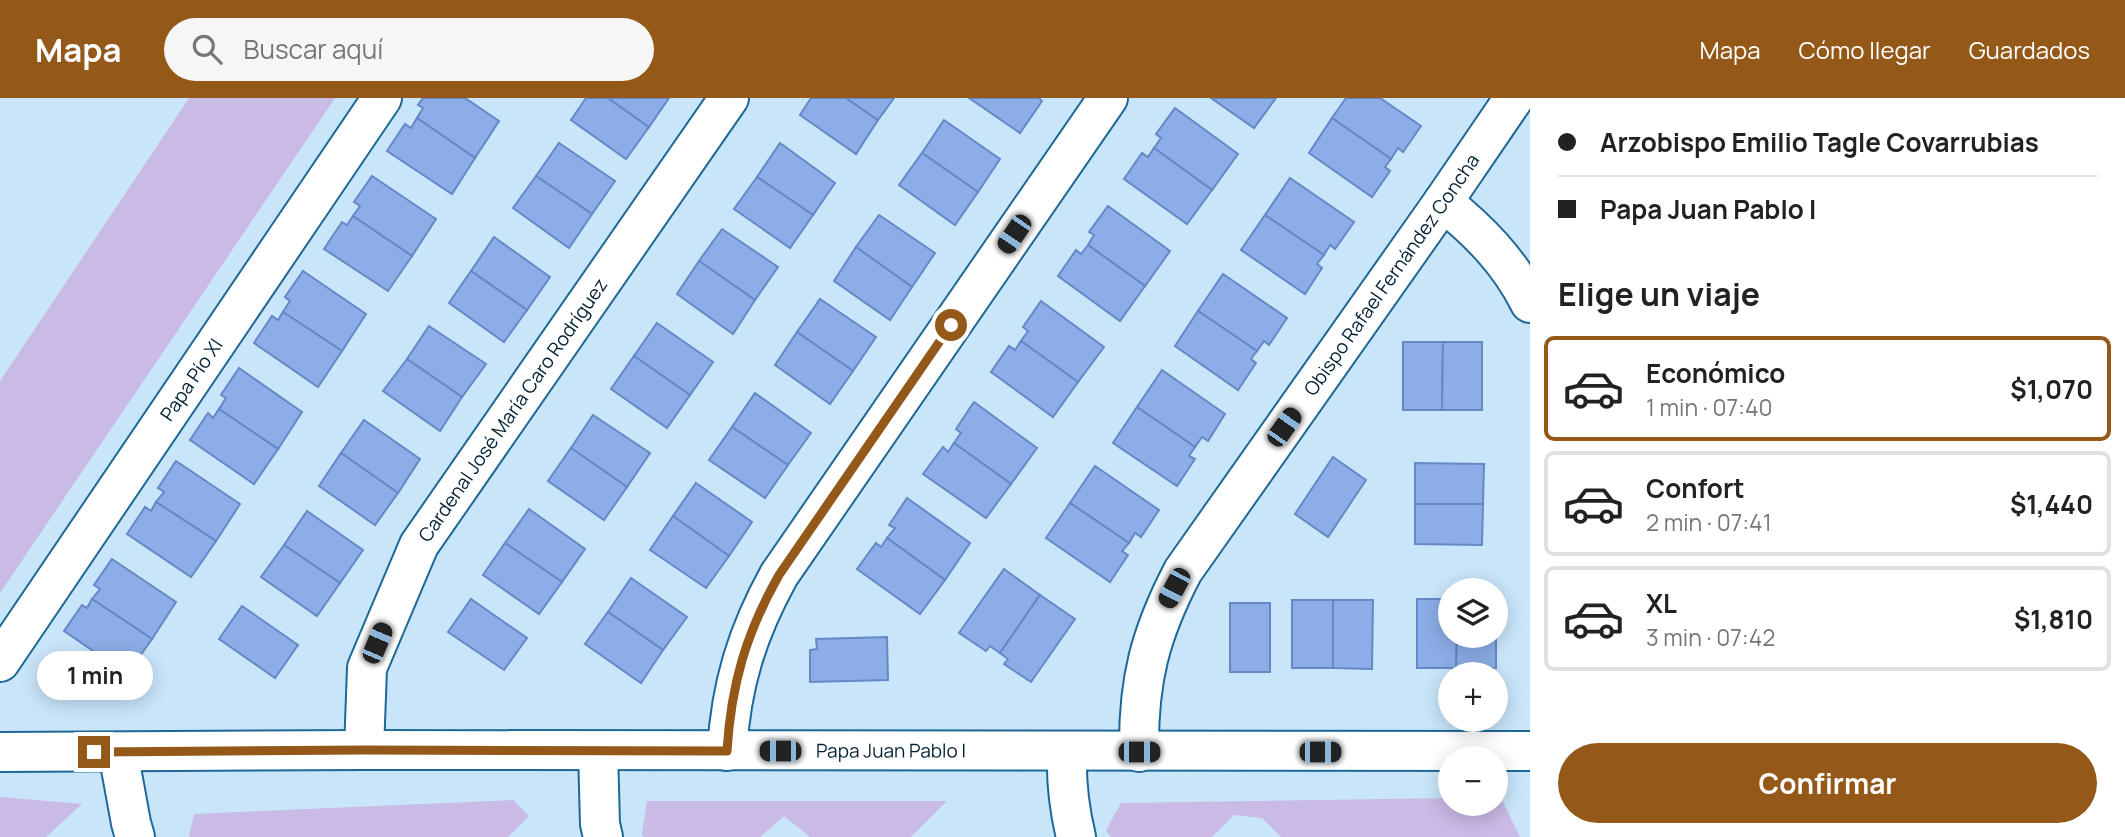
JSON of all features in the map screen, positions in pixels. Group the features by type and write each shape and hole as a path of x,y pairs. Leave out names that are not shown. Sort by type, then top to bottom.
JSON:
{"street":[{"name":"Papa Pío XI","path":"0,662 382,98"},
{"name":"Cardenal José María Caro Rodríguez","path":"364,750 367,668 419,545 730,98"},
{"path":"727,751 729,715 739,668 754,625 779,575 1108,98"},
{"name":"Obispo Rafael Fernández Concha","path":"1139,752 1140,695 1152,642 1165,606 1183,571 1514,98"},
{"path":"1443,202 1475,228 1502,258 1530,303"},
{"path":"598,751 600,824 603,837"},
{"name":"Papa Juan Pablo I","path":"0,752 1530,751"},
{"path":"118,752 135,837"},
{"path":"1067,752 1068,802 1076,837"}],"shaded area":[{"path":"189,98 335,98 0,593 0,381"},
{"path":"0,797 82,804 46,837 0,837"},
{"path":"1438,798 1438,816 1508,816 1508,812 1520,837 1281,837 1262,818 1234,815 1212,837 1111,837 1106,830 1121,803"},
{"path":"513,800 529,816 508,837 189,837 194,814"},
{"path":"647,801 947,801 911,837 810,837 784,816 760,837 644,837 642,834"}],"building":[{"path":"423,98 465,98 499,121 475,158 417,118 423,108 418,105"},
{"path":"586,98 608,98 649,127 626,159 571,120"},
{"path":"608,98 669,98 649,127"},
{"path":"811,98 846,98 878,120 856,154 800,115"},
{"path":"846,98 894,98 878,120"},
{"path":"969,98 1039,98 1042,101 1020,133"},
{"path":"1211,98 1276,98 1254,128"},
{"path":"1346,98 1380,98 1421,126 1403,152 1398,148 1391,159 1332,118"},
{"path":"1175,108 1238,154 1212,190 1154,148 1161,138 1156,134"},
{"path":"417,118 475,158 452,194 387,151 405,124 411,128"},
{"path":"1332,118 1391,159 1385,167 1390,171 1372,197 1309,153"},
{"path":"944,120 1000,159 978,192 922,153"},
{"path":"559,143 615,181 592,214 536,176"},
{"path":"780,143 835,183 813,215 757,177"},
{"path":"1154,148 1212,190 1187,224 1124,179 1142,153 1148,157"},
{"path":"922,153 978,192 955,225 899,185"},
{"path":"372,176 436,219 412,256 353,216 360,206 354,202"},
{"path":"536,176 592,214 569,248 513,208"},
{"path":"757,177 813,215 790,248 734,209"},
{"path":"1290,178 1354,222 1335,249 1330,245 1324,255 1265,215"},
{"path":"1108,206 1170,251 1145,286 1088,245 1094,235 1089,232"},
{"path":"879,215 935,253 912,287 856,247"},
{"path":"1265,215 1324,255 1317,264 1322,268 1305,294 1241,250"},
{"path":"353,216 412,256 388,291 324,249 342,222 347,225"},
{"path":"722,229 778,267 755,300 699,261"},
{"path":"494,237 550,277 527,310 471,271"},
{"path":"1088,245 1145,286 1120,321 1058,276 1076,250 1081,254"},
{"path":"856,247 912,287 890,320 834,281"},
{"path":"699,261 755,300 733,334 677,294"},
{"path":"303,271 366,314 342,351 283,312 290,301 285,297"},
{"path":"471,271 527,310 504,342 449,303"},
{"path":"1223,274 1287,318 1269,345 1264,341 1257,351 1198,311"},
{"path":"820,299 876,337 853,371 797,332"},
{"path":"1041,301 1104,347 1078,382 1021,341 1028,331 1023,327"},
{"path":"1198,311 1257,351 1251,359 1256,363 1238,390 1175,346"},
{"path":"283,312 342,351 318,387 254,343 272,316 278,320"},
{"path":"657,323 713,362 690,395 634,356"},
{"path":"429,326 486,364 462,397 407,359"},
{"path":"797,332 853,371 830,404 775,365"},
{"path":"1021,341 1078,382 1053,417 991,372 1009,346 1015,350"},
{"path":"1403,342 1443,342 1442,410 1403,410"},
{"path":"1443,342 1482,342 1482,410 1442,410"},
{"path":"634,356 690,395 667,428 611,389"},
{"path":"407,359 462,397 440,431 383,391"},
{"path":"239,368 302,412 278,449 219,409 226,398 221,395"},
{"path":"1162,370 1225,414 1208,441 1202,437 1195,447 1137,407"},
{"path":"755,393 811,433 788,465 732,427"},
{"path":"974,402 1037,448 1011,484 954,443 961,433 956,429"},
{"path":"1137,407 1195,447 1189,456 1195,459 1177,486 1113,443"},
{"path":"219,409 278,449 254,484 190,440 208,413 213,418"},
{"path":"593,415 650,453 627,487 571,448"},
{"path":"364,420 420,459 398,493 341,453"},
{"path":"732,427 788,465 765,498 709,460"},
{"path":"954,443 1011,484 986,518 923,474 943,447 948,452"},
{"path":"571,448 627,487 604,520 548,481"},
{"path":"341,453 398,493 375,525 319,486"},
{"path":"1333,457 1366,480 1328,537 1295,514"},
{"path":"176,461 240,504 216,541 156,502 164,492 158,488"},
{"path":"1415,463 1484,464 1483,504 1415,504"},
{"path":"1095,466 1159,510 1141,537 1135,533 1129,543 1070,503"},
{"path":"696,483 752,522 729,556 673,516"},
{"path":"907,498 970,543 945,580 887,538 895,528 889,525"},
{"path":"156,502 216,541 191,577 127,534 145,507 151,511"},
{"path":"1070,503 1129,543 1122,551 1128,555 1110,582 1046,538"},
{"path":"1415,504 1483,504 1482,545 1415,544"},
{"path":"529,509 585,549 562,582 505,543"},
{"path":"307,511 363,550 340,583 284,545"},
{"path":"673,516 729,556 706,588 650,550"},
{"path":"887,538 945,580 920,614 857,569 876,543 881,547"},
{"path":"505,543 562,582 539,614 483,575"},
{"path":"284,545 340,583 317,616 261,577"},
{"path":"112,559 176,602 152,639 92,599 100,589 94,585"},
{"path":"1004,569 1040,595 1000,653 990,646 986,651 959,633"},
{"path":"631,578 687,617 663,650 608,612"},
{"path":"1040,595 1075,619 1031,682 1004,664 1008,659 1000,653"},
{"path":"92,599 152,639 127,674 64,631 82,605 87,608"},
{"path":"471,599 527,638 504,670 448,632"},
{"path":"1417,599 1438,599 1438,648 1457,648 1456,662 1438,662 1438,668 1417,668"},
{"path":"1292,600 1333,600 1333,668 1292,668"},
{"path":"1333,600 1373,600 1372,669 1333,668"},
{"path":"1230,603 1270,603 1270,672 1230,672"},
{"path":"242,606 298,645 275,678 219,639"},
{"path":"608,612 663,650 641,683 585,644"},
{"path":"887,637 888,680 810,682 810,650 817,649 816,639"},
{"path":"1457,648 1496,648 1496,662 1456,662"}],"route":[{"path":"94,752 727,751 729,715 739,668 762,604 779,575 951,325"}]}
